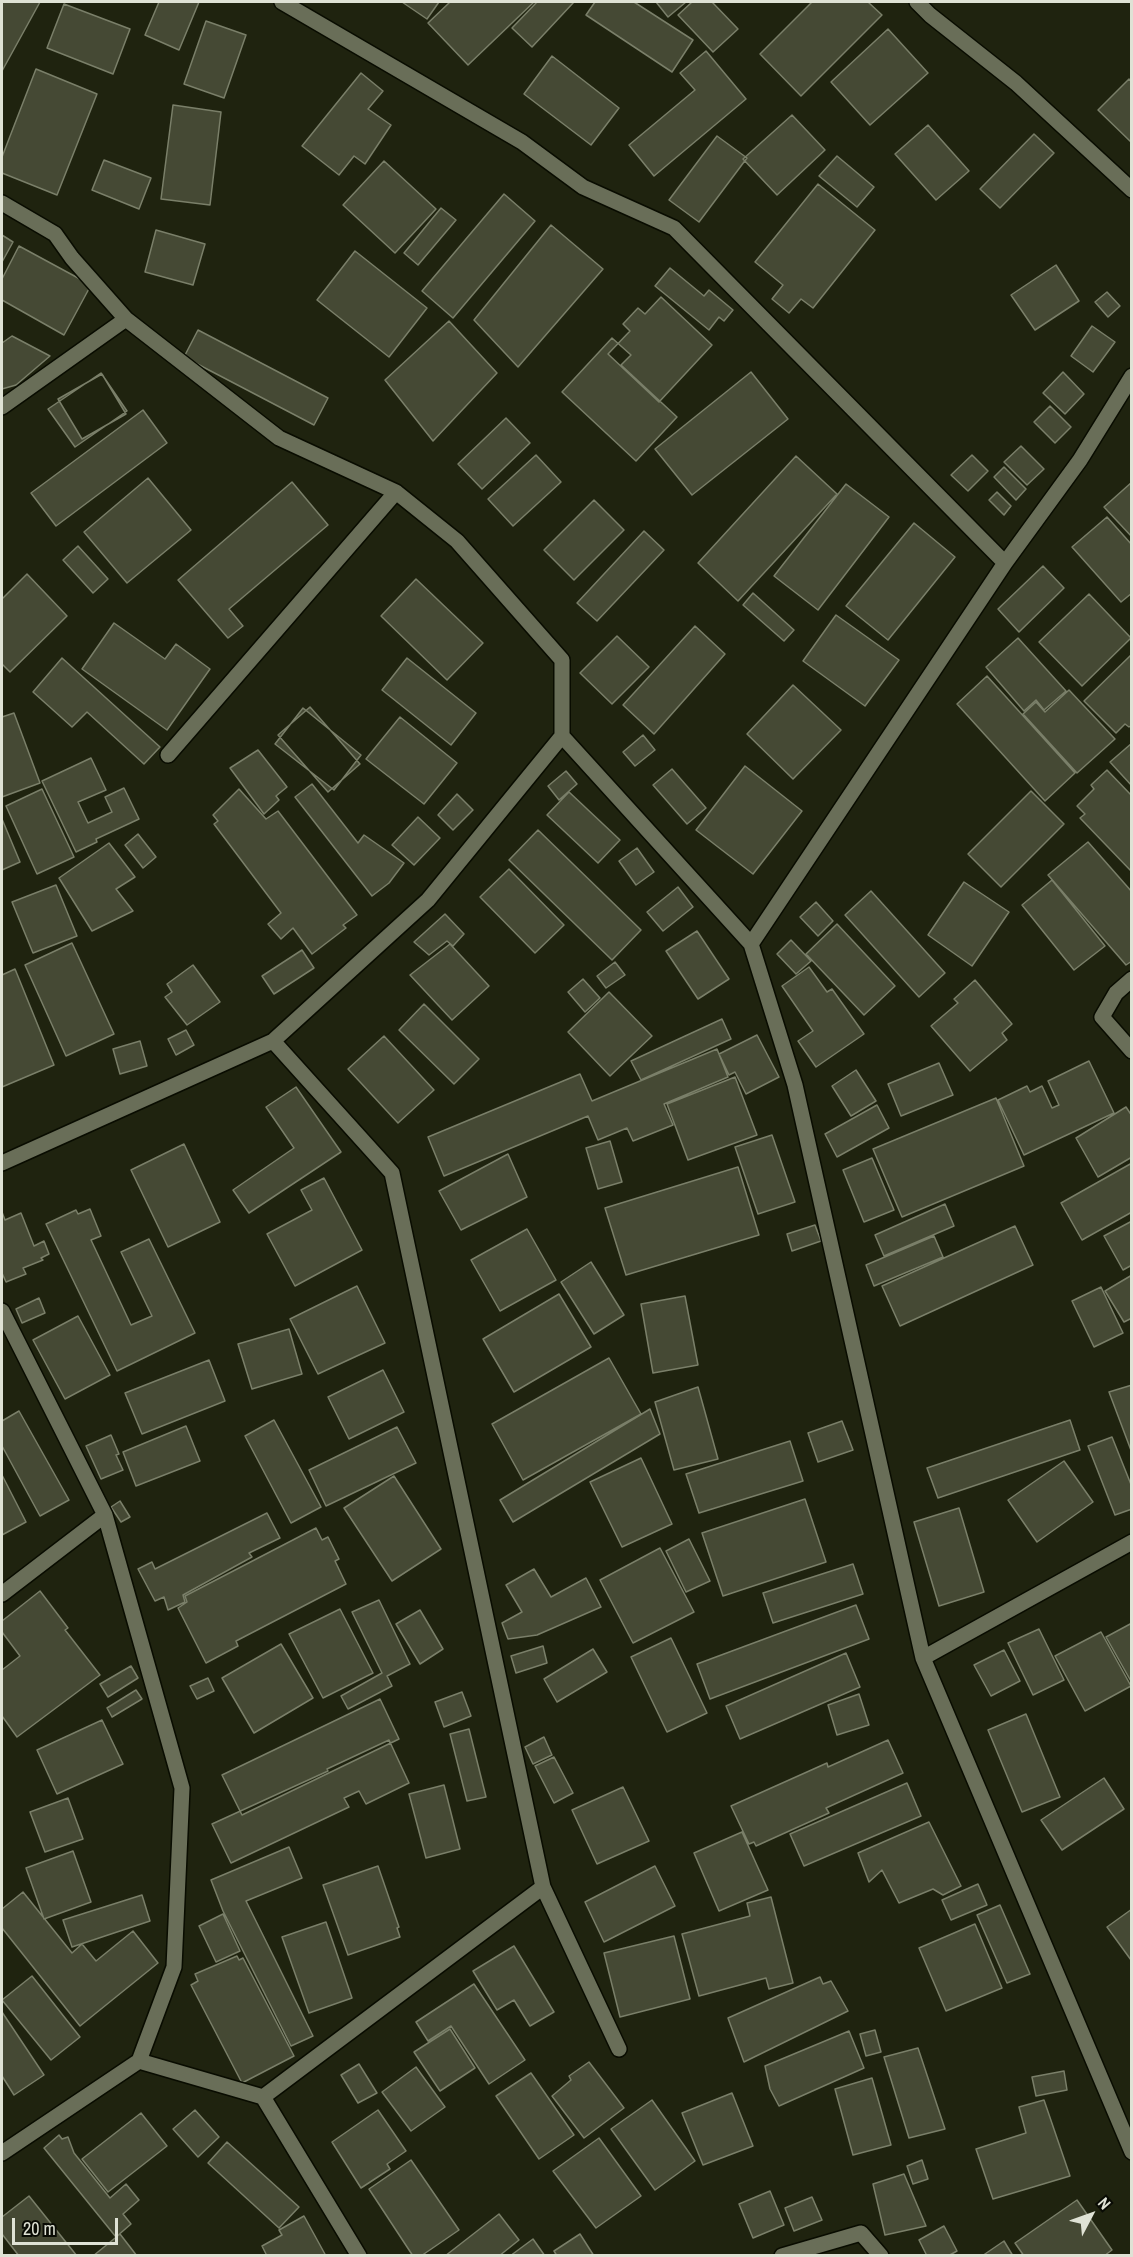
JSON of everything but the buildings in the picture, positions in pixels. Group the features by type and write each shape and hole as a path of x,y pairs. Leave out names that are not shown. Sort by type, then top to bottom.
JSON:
{"street":[{"path":"282,2 522,142 583,187 674,228 1005,563"},
{"path":"917,2 933,8 1131,190"},
{"path":"2,203 55,234 72,258 126,319 279,438 396,492 457,541 562,660 562,736 428,900 273,1041 2,1163"},
{"path":"2,407 126,319"},
{"path":"751,944 1005,563 1080,460 1131,376"},
{"path":"168,755 396,492"},
{"path":"562,736 751,944 795,1085 923,1658 1131,2152"},
{"path":"1131,979 1116,993 1102,1017 1131,1051"},
{"path":"273,1041 392,1173 543,1887 619,2049"},
{"path":"2,1311 105,1515 182,1788 174,1967 139,2061 2,2153"},
{"path":"2,1594 105,1515"},
{"path":"923,1658 1131,1542"},
{"path":"263,2097 543,1887"},
{"path":"139,2061 263,2097 359,2256"},
{"path":"782,2256 861,2233 881,2256"}]}
